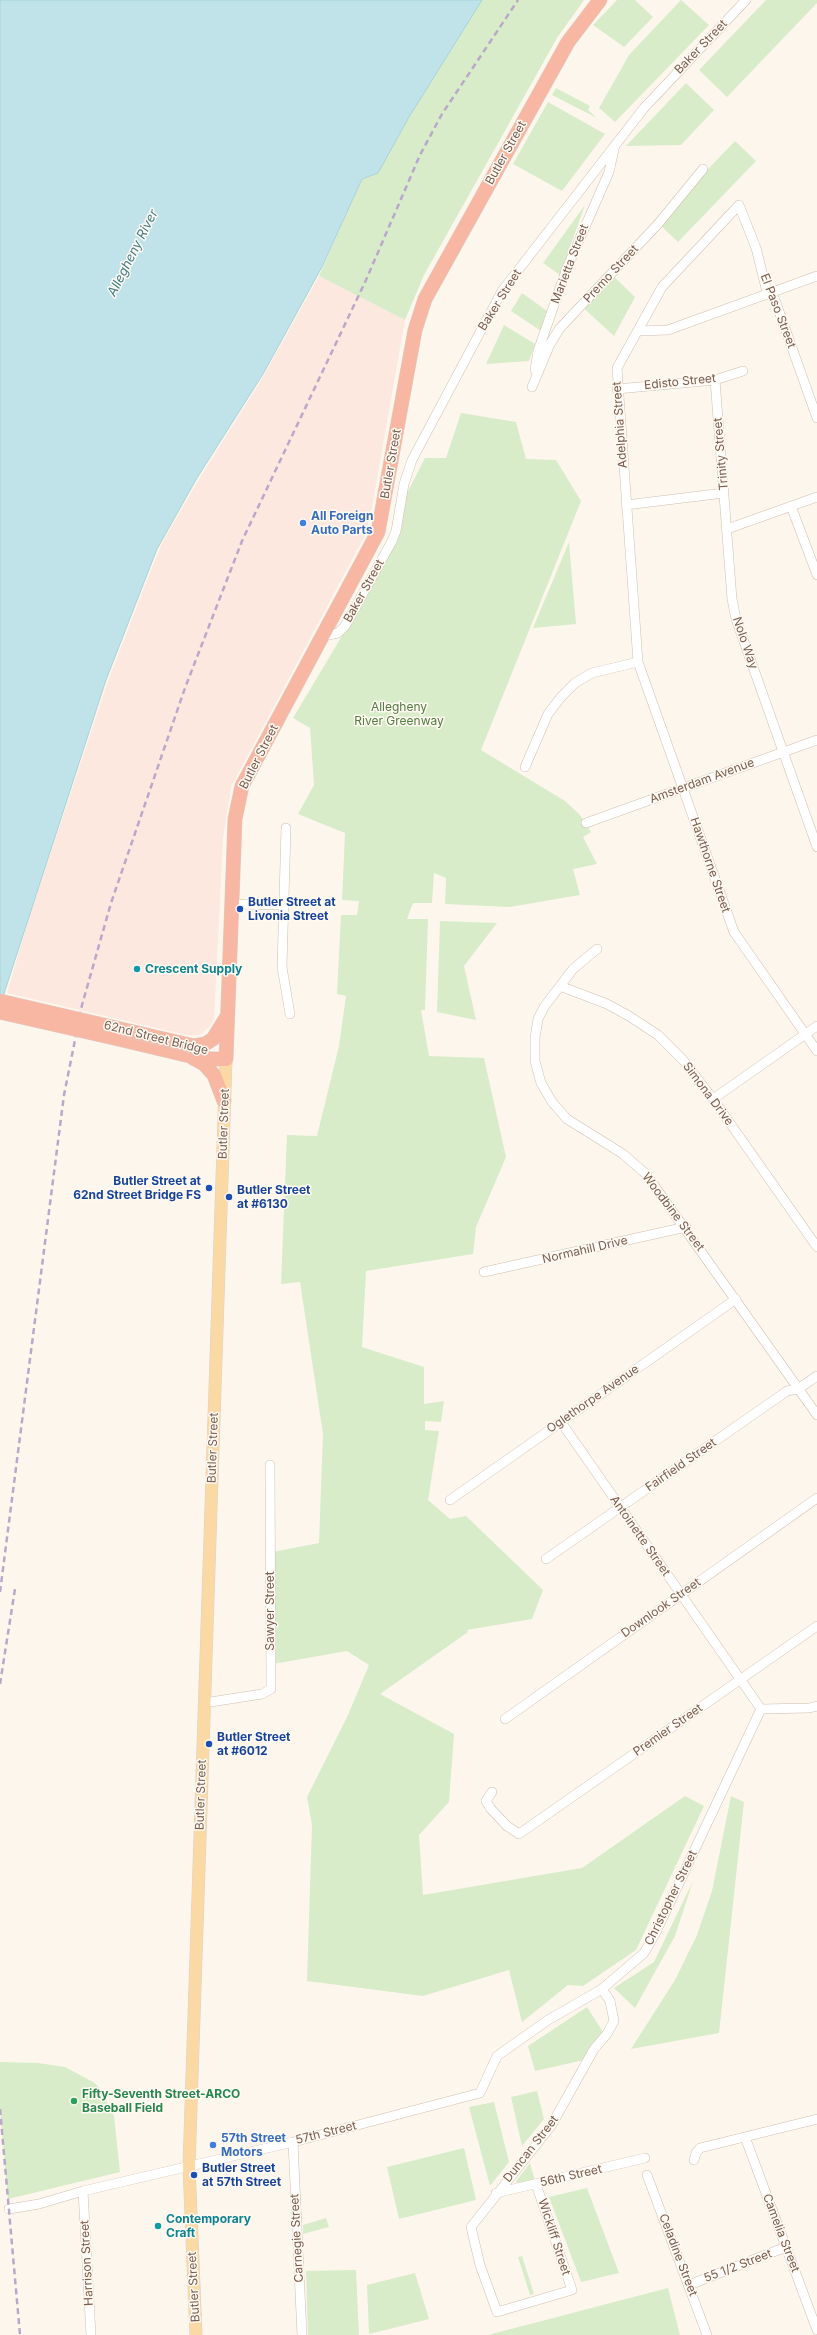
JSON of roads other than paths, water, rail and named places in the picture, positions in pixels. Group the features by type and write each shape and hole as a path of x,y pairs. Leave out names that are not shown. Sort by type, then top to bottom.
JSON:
{"highway":[{"name":"Butler Street","path":"226,1059 235,819 240,793 370,548 379,528 415,330 426,299 568,42 600,0"},
{"name":"62nd Street Bridge","path":"0,1001 192,1051"},
{"name":"62nd Street Bridge","path":"0,1012 206,1053 226,1059"},
{"path":"224,1101 206,1053 221,1030 228,1014"}],"main road":[{"name":"Butler Street","path":"196,2335 189,2166 226,1059"}],"street":[{"name":"Baker Street","path":"323,636 338,633 345,626 392,541 396,531 406,480 412,460 496,301 615,143 655,95 746,0"},
{"name":"Marietta Street","path":"532,387 538,351 567,268 611,165 615,143"},
{"name":"Premo Street","path":"532,387 550,344 560,328 658,224 703,169"},
{"name":"El Paso Street","path":"739,205 756,248 766,288 775,300 817,418"},
{"name":"Adelphia Street","path":"638,662 617,389 617,368 639,331 662,287 739,205"},
{"path":"639,331 668,330 817,276"},
{"name":"Edisto Street","path":"617,389 715,380 743,371"},
{"name":"Trinity Street","path":"715,380 727,529"},
{"path":"626,505 724,493"},
{"path":"727,529 817,497"},
{"path":"791,506 817,575"},
{"name":"Nolo Way","path":"727,529 736,619 783,753"},
{"path":"525,767 548,714 561,697 575,683 592,673 638,662"},
{"name":"Hawthorne Street","path":"638,662 734,932 817,1051"},
{"name":"Amsterdam Avenue","path":"586,823 817,740"},
{"path":"783,753 817,847"},
{"path":"286,828 282,976 290,1014"},
{"path":"232,904 284,905"},
{"name":"Woodbine Street","path":"597,949 573,969 544,1007 538,1019 535,1038 535,1061 541,1083 552,1102 567,1119 623,1154 646,1174 686,1227 817,1415"},
{"name":"Simona Drive","path":"560,986 607,1004 658,1035 683,1060 713,1099 817,1247"},
{"path":"713,1099 817,1026"},
{"name":"Normahill Drive","path":"484,1272 686,1227"},
{"name":"Oglethorpe Avenue","path":"450,1500 736,1299"},
{"name":"Fairfield Street","path":"546,1559 787,1391 798,1389 817,1376"},
{"name":"Antoinette Street","path":"561,1422 761,1709"},
{"name":"Sawyer Street","path":"204,1703 262,1694 271,1689 270,1465"},
{"name":"Downlook Street","path":"505,1719 817,1498"},
{"name":"Premier Street","path":"492,1792 486,1801 490,1809 507,1826 519,1834 817,1626"},
{"path":"761,1709 809,1708 817,1706"},
{"name":"Christopher Street","path":"480,2093 497,2056 548,2020 602,1989 644,1952 655,1934 761,1709"},
{"name":"Duncan Street","path":"497,2312 480,2265 471,2227 496,2193 552,2126 594,2049 607,2034 614,2021 610,2001 602,1989"},
{"name":"57th Street","path":"8,2209 39,2204 83,2191 292,2142 480,2093"},
{"path":"694,2160 696,2153 700,2148 817,2118"},
{"name":"Camelia Street","path":"744,2137 817,2330"},
{"name":"Carnegie Street","path":"292,2142 302,2335"},
{"name":"56th Street","path":"496,2193 645,2158"},
{"name":"Celadine Street","path":"647,2175 707,2335"},
{"name":"Wickliff Street","path":"497,2312 572,2290 536,2184"},
{"name":"Harrison Street","path":"83,2191 91,2335"},
{"name":"55 1/2 Street","path":"689,2285 786,2247"}],"water":[{"name":"Allegheny River","path":"0,0 482,0 409,117 378,173 362,179 322,267 263,374 197,478 157,549 106,680 0,1006"}],"railway":[{"path":"0,1592 64,1095 82,1005 111,903 185,688 242,541 366,280 420,155 442,114 518,0"},
{"path":"0,1684 15,1589"},
{"path":"0,2109 20,2335"}],"place":[{"name":"All Foreign Auto Parts","path":"303,523"},
{"name":"Butler Street at Livonia Street","path":"240,909"},
{"name":"Crescent Supply","path":"137,969"},
{"name":"Butler Street at 62nd Street Bridge FS","path":"209,1188"},
{"name":"Butler Street at #6130","path":"229,1197"},
{"name":"Butler Street at #6012","path":"209,1744"},
{"name":"Fifty-Seventh Street-ARCO Baseball Field","path":"74,2101"},
{"name":"57th Street Motors","path":"213,2145"},
{"name":"Butler Street at 57th Street","path":"194,2175"},
{"name":"Contemporary Craft","path":"158,2226"}],"park label":[{"name":"Allegheny River Greenway","path":"399,714"}]}
